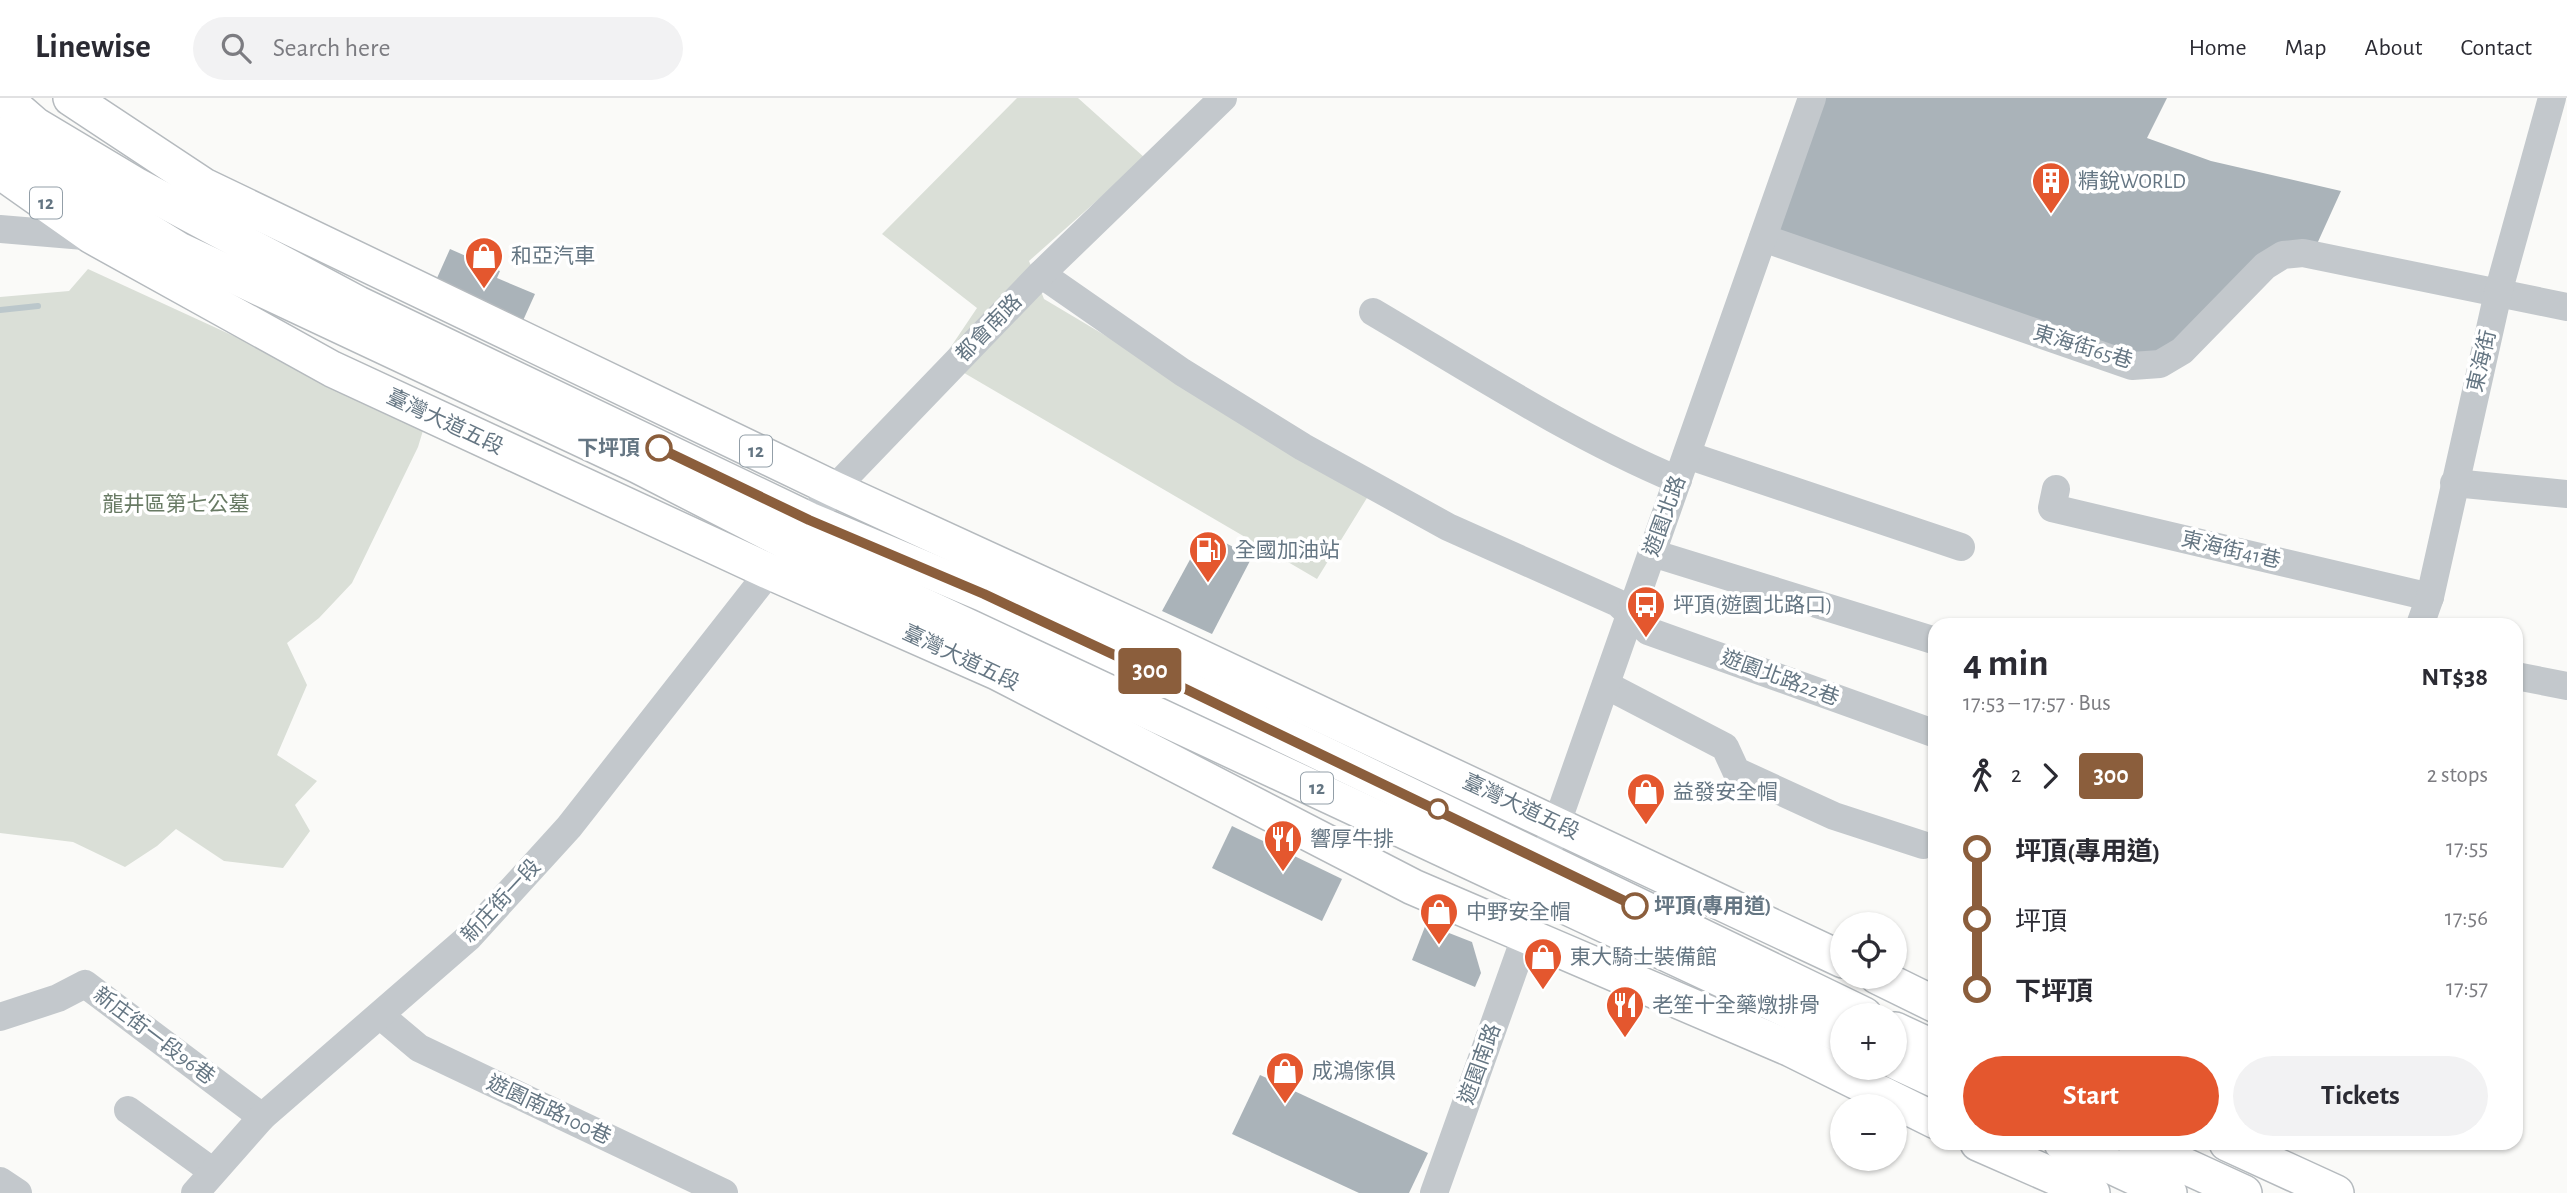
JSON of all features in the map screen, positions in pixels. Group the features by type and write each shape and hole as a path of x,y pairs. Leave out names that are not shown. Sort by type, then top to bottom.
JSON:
{"main road":[{"name":"臺灣大道五段","path":"4,98 36,125 202,222 800,532"},
{"name":"臺灣大道五段","path":"71,98 204,186 834,489 1557,824 1830,954"},
{"name":"臺灣大道五段","path":"0,135 29,157 179,250 639,466 800,532 984,594 1539,876 1830,1029"},
{"name":"臺灣大道五段","path":"0,171 92,236 332,369 768,571 997,672 1413,887 1791,1049 1928,1117"},
{"name":"臺灣大道五段","path":"1539,876 1836,1003"},
{"path":"1903,989 1928,1001"},
{"path":"1907,1036 1928,1045"},
{"path":"1907,1066 1928,1076"},
{"path":"2016,1150 2244,1193"},
{"path":"2077,1150 2168,1193"},
{"path":"2242,1150 2336,1193"}],"street":[{"name":"都會南路","path":"768,571 834,489 1041,274 1223,98"},
{"name":"遊園北路","path":"1526,935 1539,876 1812,98"},
{"name":"東海街","path":"2422,618 2430,597 2498,293 2556,105"},
{"path":"0,229 92,236 179,250"},
{"name":"東海街65巷","path":"1763,238 2132,366 2160,364 2182,351 2265,266 2283,255 2303,253 2567,307"},
{"name":"遊園北路22巷","path":"1041,274 1182,372 1303,447 1448,527 1618,603 1648,631 1928,731"},
{"path":"1373,312 1538,411 1637,463 1682,467 1961,547"},
{"path":"2454,483 2567,494"},
{"name":"東海街41巷","path":"2056,489 2052,508 2430,597"},
{"path":"1652,553 1928,639"},
{"name":"新庄街一段","path":"204,1182 262,1117 468,939 569,827 768,571"},
{"path":"2523,678 2567,685"},
{"path":"1606,685 1725,747 1736,771 1835,816 1923,845"},
{"name":"遊園南路","path":"1434,1193 1526,935"},
{"name":"新庄街一段96巷","path":"0,1017 58,998 85,984 262,1117"},
{"name":"遊園南路100巷","path":"381,1016 419,1048 724,1193"},
{"path":"128,1110 204,1182"},
{"path":"0,1181 18,1193"}],"green space":[{"path":"1017,98 1078,98 1145,158 1029,261 1044,299 1370,493 1317,579 942,360 977,308 882,234"},
{"name":"龍井區第七公墓","path":"88,269 425,424 418,447 352,583 319,618 287,643 307,685 277,755 317,781 295,805 310,831 283,868 224,861 176,829 157,846 125,867 73,842 0,833 0,297 69,291"}],"building":[{"name":"精銳WORLD","path":"1812,98 2167,98 2147,138 2211,161 2341,191 2312,255 2241,290 2160,364 1763,238"},
{"name":"和亞汽車","path":"450,249 500,271 497,278 535,294 521,325 433,287"},
{"name":"全國加油站","path":"1205,532 1252,557 1212,634 1162,611"},
{"path":"1232,826 1342,879 1322,921 1212,868"},
{"path":"1426,924 1472,942 1481,973 1475,987 1412,960"},
{"name":"成鴻傢俱","path":"1260,1075 1428,1153 1409,1193 1359,1193 1232,1134"}],"waterway":[{"path":"0,310 38,306"}],"bus line":[{"name":"300","path":"659,448 809,520 984,594 1138,666 1635,906"}],"place":[{"name":"精銳WORLD","path":"2051,215"},
{"name":"和亞汽車","path":"484,290"},
{"name":"下坪頂","path":"659,448"},
{"name":"全國加油站","path":"1208,584"},
{"name":"坪頂(遊園北路口)","path":"1646,639"},
{"name":"益發安全帽","path":"1646,826"},
{"name":"響厚牛排","path":"1283,873"},
{"name":"坪頂(專用道)","path":"1635,906"},
{"name":"中野安全帽","path":"1439,946"},
{"name":"東大騎士裝備館","path":"1543,991"},
{"name":"老笙十全藥燉排骨","path":"1625,1039"},
{"name":"成鴻傢俱","path":"1285,1105"}]}
